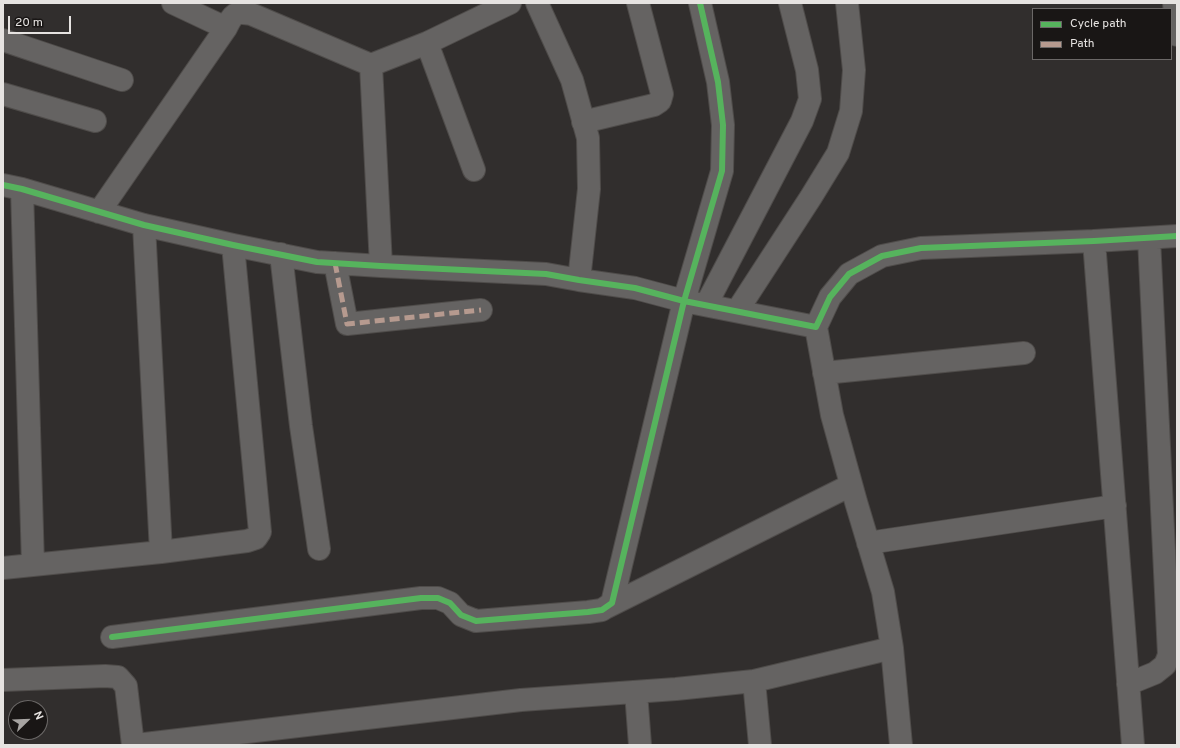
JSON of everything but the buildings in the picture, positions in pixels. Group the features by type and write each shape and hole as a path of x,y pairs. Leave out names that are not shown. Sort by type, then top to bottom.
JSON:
{"street":[{"path":"173,3 226,28"},
{"path":"99,212 226,28 232,16 241,12 250,14 371,65 427,43 510,3"},
{"path":"537,3 572,80 588,138 589,189 579,280"},
{"path":"583,122 654,105 660,101 662,94 638,3"},
{"path":"602,610 612,603 684,301 722,171 723,125 718,82 700,3"},
{"path":"706,305 802,121 810,99 807,70 790,3"},
{"path":"736,311 838,153 851,111 854,70 847,3"},
{"path":"1169,3 1174,3 1177,35"},
{"path":"3,40 122,80"},
{"path":"427,43 474,170"},
{"path":"371,65 381,266"},
{"path":"3,94 95,121"},
{"path":"33,565 12,187 144,225 317,262 546,274 635,288 684,301 816,327"},
{"path":"144,225 160,552"},
{"path":"902,745 892,648 883,592 832,415 816,327 830,297 848,274 882,256 921,248 1177,236"},
{"path":"1128,684 1155,673 1165,665 1169,655 1149,238"},
{"path":"1094,241 1132,745"},
{"path":"3,568 160,552 247,541 256,538 260,532 233,245"},
{"path":"281,254 301,426 319,549"},
{"path":"335,263 347,324 482,310"},
{"path":"824,373 1024,353"},
{"path":"112,638 421,598 438,598 450,602 461,615 476,621 602,610 851,485"},
{"path":"868,543 1115,506"},
{"path":"3,680 105,676 118,677 126,686 135,745 521,700 636,692 754,681 892,648"},
{"path":"754,681 760,745"},
{"path":"636,692 640,745"}],"marked path":[{"path":"335,263 347,324 481,310"}],"cycle path":[{"path":"112,637 421,598 438,598 450,603 461,615 476,621 588,612 602,610 612,603 684,301 722,171 723,125 718,82 700,3"},
{"path":"3,185 22,189 144,225 317,262 546,274 635,288 684,301 816,327 830,297 849,274 882,256 921,248 1177,236"}]}
